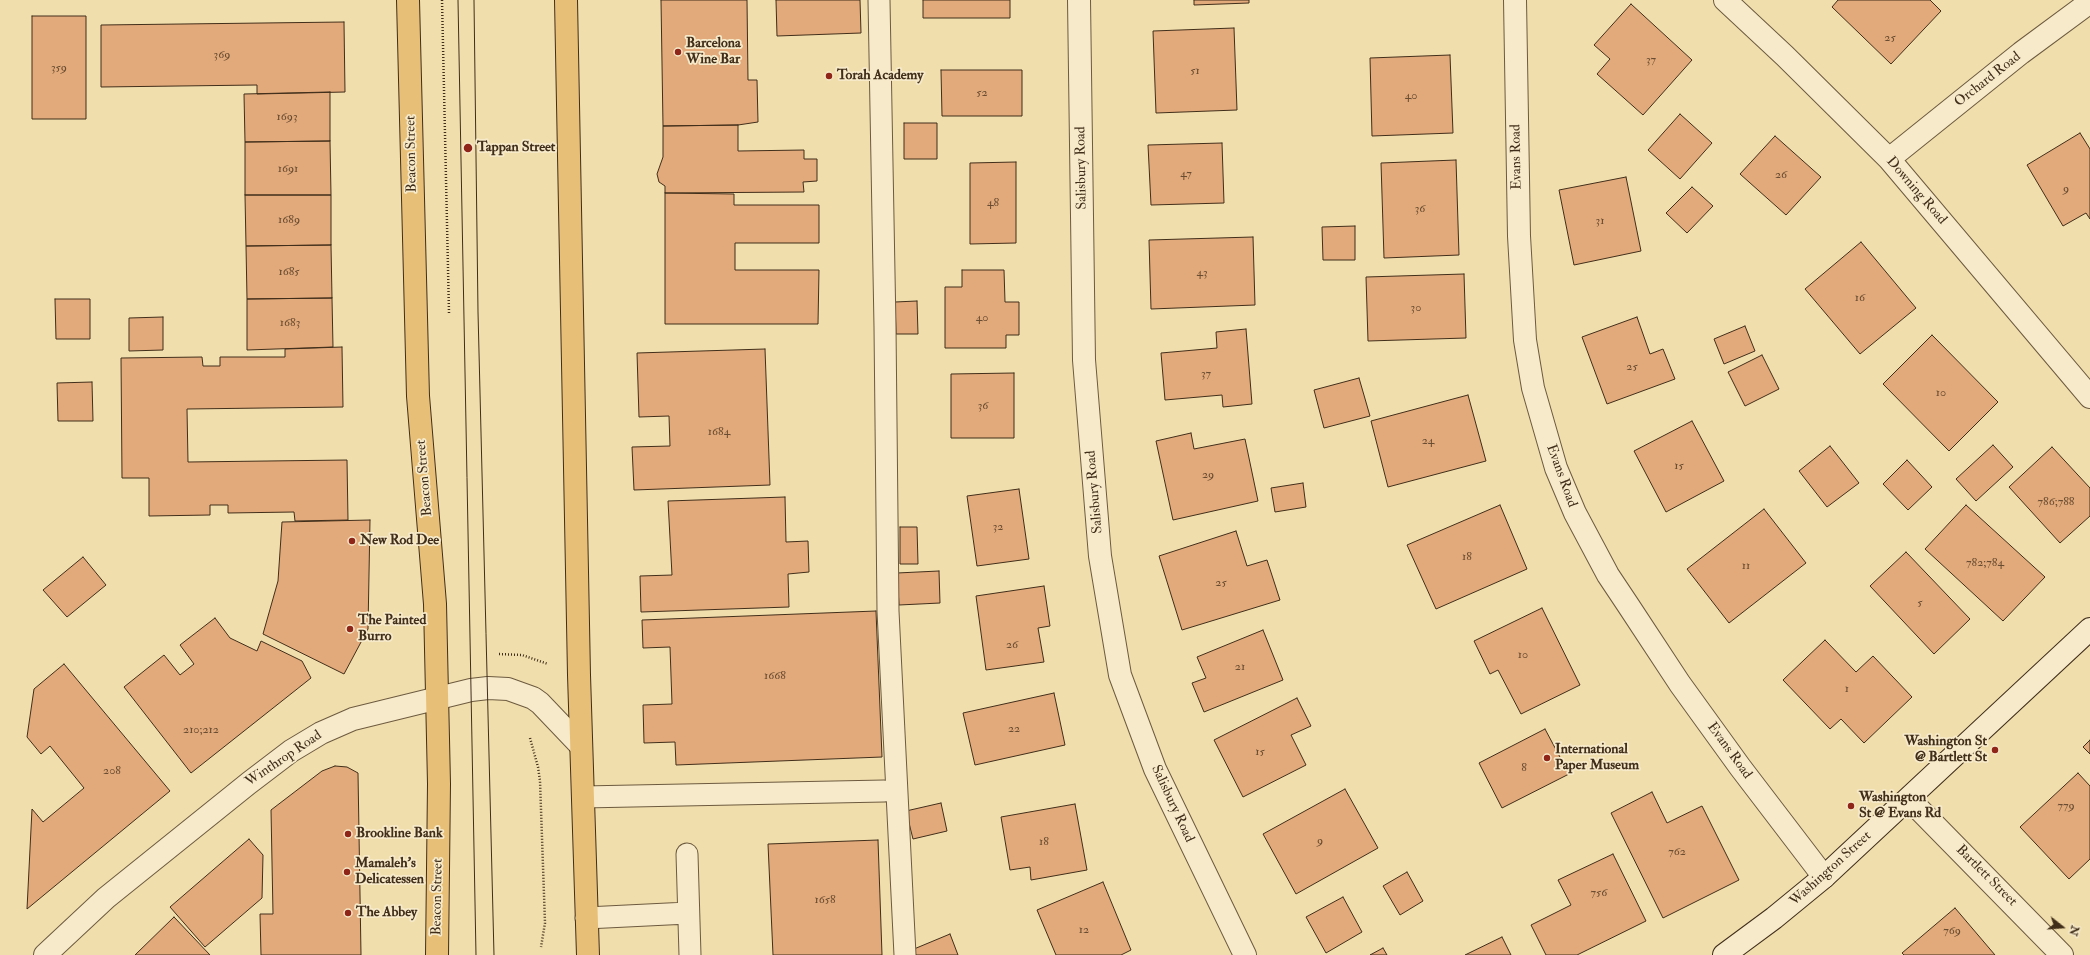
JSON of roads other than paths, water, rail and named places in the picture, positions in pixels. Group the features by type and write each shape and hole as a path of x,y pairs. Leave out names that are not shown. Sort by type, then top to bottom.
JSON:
{"main road":[{"name":"Beacon Street","path":"408,0 418,396 435,604 439,784 437,955"},
{"path":"566,0 581,746 588,955"}],"street":[{"name":"Salisbury Road","path":"1079,0 1084,360 1100,556 1120,675 1154,770 1245,955"},
{"name":"Evans Road","path":"1515,0 1519,236 1525,340 1539,410 1558,473 1575,513 1592,546 1632,612 1680,684 1740,767 1824,877"},
{"name":"Downing Road","path":"1725,0 1791,61 1888,159 2090,397"},
{"name":"Orchard Road","path":"1888,159 2021,53 2090,2"},
{"name":"Washington Street","path":"1724,955 1774,918 1824,877 2090,629"},
{"name":"Winthrop Road","path":"45,955 106,898 249,783 291,751 321,733 353,719 436,698 488,688 517,692 533,698 548,709 581,746"},
{"name":"Bartlett Street","path":"1909,799 2062,955"}],"lane":[{"path":"879,0 885,319 888,611 905,955"},
{"path":"583,797 884,791"},
{"path":"687,854 690,955"},
{"path":"586,918 688,913"}],"tram line":[{"path":"458,0 476,955"},
{"path":"474,0 478,312 494,955"}],"place":[{"name":"Barcelona Wine Bar","path":"678,52"},
{"name":"Torah Academy","path":"829,76"},
{"name":"Tappan Street","path":"468,148"},
{"name":"New Rod Dee","path":"352,541"},
{"name":"The Painted Burro","path":"350,629"},
{"name":"Washington St @ Bartlett St","path":"1995,750"},
{"name":"International Paper Museum","path":"1547,758"},
{"name":"Washington St @ Evans Rd","path":"1851,806"},
{"name":"Brookline Bank","path":"348,834"},
{"name":"Mamaleh’s Delicatessen","path":"347,872"},
{"name":"The Abbey","path":"348,913"}]}
